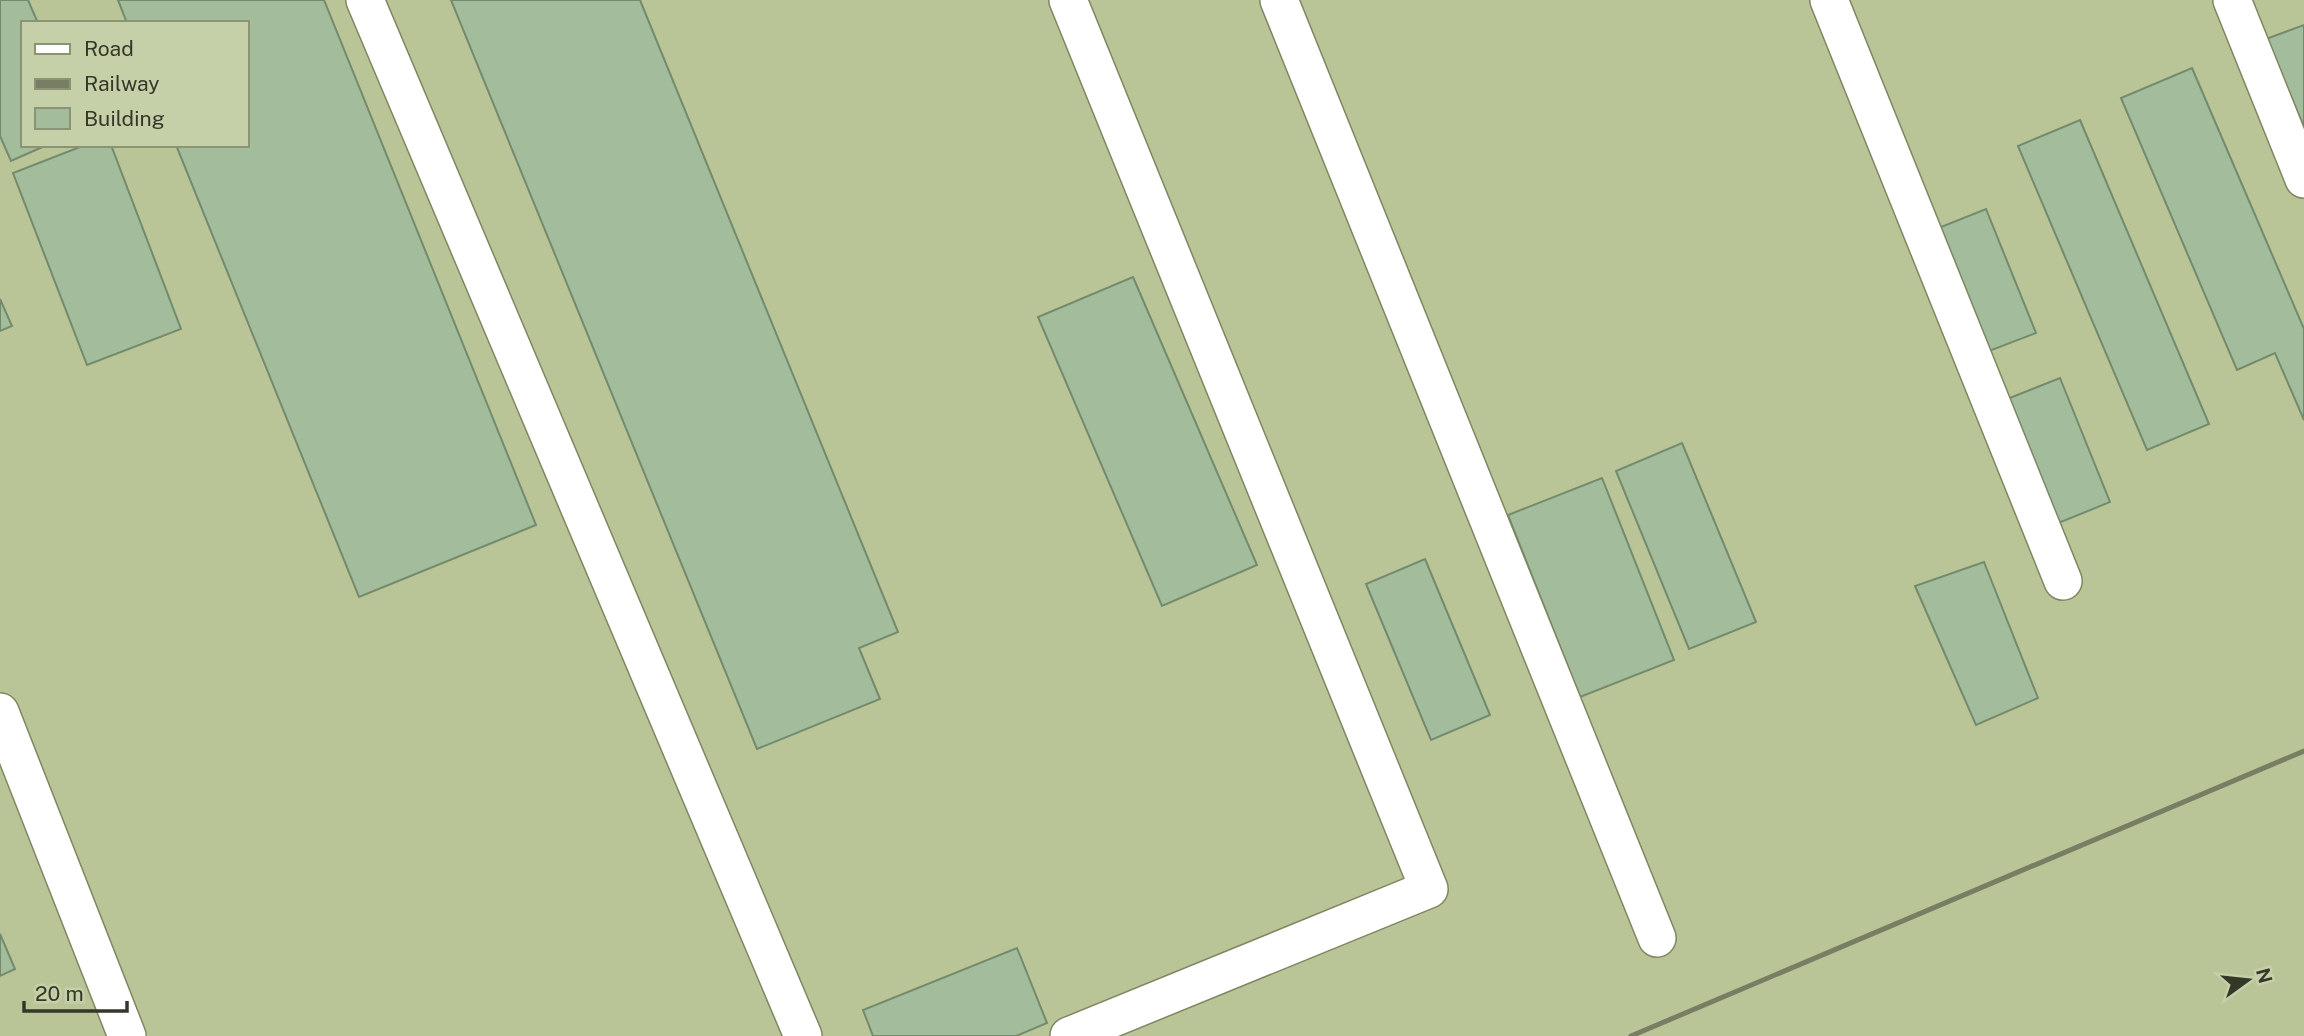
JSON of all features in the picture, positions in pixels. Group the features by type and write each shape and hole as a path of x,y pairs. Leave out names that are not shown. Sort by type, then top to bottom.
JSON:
{"lane":[{"path":"365,0 803,1036"},
{"path":"1068,0 1429,889 1069,1036"},
{"path":"1279,0 1657,938"},
{"path":"1829,0 2063,581"},
{"path":"2232,0 2304,179"},
{"path":"0,712 127,1036"}],"shaded area":[{"path":"0,0 2304,0 2304,1036 0,1036"}],"building":[{"path":"0,0 28,0 37,21 21,21 21,147 42,147 11,161 0,136"},
{"path":"118,0 324,0 536,525 359,597 177,147 248,147 248,21 126,21"},
{"path":"451,0 640,0 898,632 859,648 880,699 757,749"},
{"path":"2304,25 2304,127 2266,39"},
{"path":"2192,68 2304,329 2304,420 2275,353 2237,370 2121,98"},
{"path":"2080,120 2209,424 2147,450 2018,146"},
{"path":"80,147 112,147 181,329 87,365 13,173"},
{"path":"1986,209 2036,333 1976,356 1926,233"},
{"path":"1133,277 1257,565 1162,606 1038,317"},
{"path":"0,299 12,326 0,331"},
{"path":"2060,378 2110,502 2051,526 2002,401"},
{"path":"1682,443 1756,622 1689,649 1616,471"},
{"path":"1602,478 1674,660 1580,697 1508,515"},
{"path":"1425,559 1490,715 1431,740 1366,584"},
{"path":"1984,562 2038,698 1976,725 1915,586"},
{"path":"0,934 15,969 0,976"},
{"path":"1017,948 1047,1023 1016,1036 873,1036 863,1010"}],"railway":[{"path":"1631,1036 2304,751"}]}
